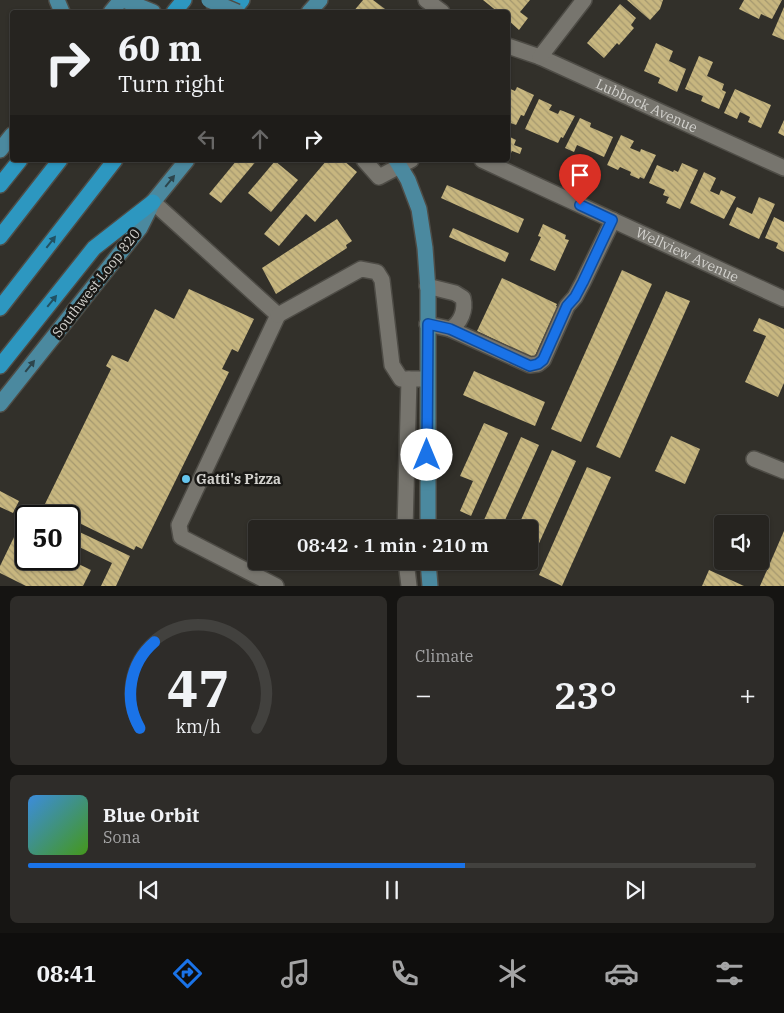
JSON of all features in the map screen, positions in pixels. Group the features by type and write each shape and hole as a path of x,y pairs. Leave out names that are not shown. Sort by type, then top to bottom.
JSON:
{"highway":[{"path":"176,10 184,0"},
{"path":"234,10 242,0"},
{"path":"0,185 18,162"},
{"path":"0,237 58,162"},
{"path":"0,308 113,162"},
{"path":"0,366 94,248 153,202"}],"main road":[{"path":"124,0 148,10"},
{"path":"209,0 232,10"},
{"path":"0,150 10,138"},
{"name":"Southwest Loop 820","path":"0,404 140,228 153,202 185,162"},
{"path":"403,162 419,209 428,286 427,520"},
{"path":"429,570 430,586"}],"street":[{"path":"426,0 439,10"},
{"path":"540,57 584,0"},
{"name":"Lubbock Avenue","path":"510,47 540,57 784,168"},
{"path":"366,162 379,177 403,162"},
{"name":"Wellview Avenue","path":"486,162 784,298"},
{"path":"153,202 278,316"},
{"path":"428,324 450,329 530,366 538,364 543,360 567,306 575,297 583,282 612,220"},
{"path":"276,586 181,537 179,525 278,316 361,268 377,272 382,280 392,365 401,379 427,379"},
{"path":"428,286 455,293 463,298 465,306 461,318 450,329"},
{"path":"404,520 409,379"},
{"path":"754,460 784,471"},
{"path":"404,512 427,513"},
{"path":"407,570 409,586"}],"building":[{"path":"363,0 373,0 386,10 355,10"},
{"path":"483,0 530,0 520,12 528,18 519,30 510,22 510,10 496,10"},
{"path":"627,0 663,0 660,9 650,20"},
{"path":"744,0 782,0 772,19 761,14 759,19 739,9"},
{"path":"620,4 636,18 631,25 634,28 604,58 587,43"},
{"path":"784,7 784,40 772,35"},
{"path":"656,43 673,51 669,61 686,69 677,92 658,83 660,78 644,71"},
{"path":"699,56 713,62 707,76 724,84 722,90 726,92 719,109 701,101 703,96 685,89"},
{"path":"517,87 534,95 524,116 521,115 516,125 510,123 510,89 515,91"},
{"path":"735,89 771,105 761,128 748,122 750,117 740,112 737,119 724,113"},
{"path":"539,99 552,105 549,110 558,114 560,110 575,116 563,138 561,137 558,143 525,129"},
{"path":"580,118 591,123 590,127 613,137 604,157 577,145 574,152 565,148"},
{"path":"784,120 784,136 778,133"},
{"path":"621,135 634,141 630,148 640,152 641,149 656,155 644,179 630,175 631,172 620,167 618,170 607,165"},
{"path":"510,137 516,140 514,145 522,148 520,154 512,151 511,153"},
{"path":"235,162 255,162 221,203 209,194"},
{"path":"274,162 298,180 271,212 248,193"},
{"path":"325,162 345,162 357,172 315,222 306,214 279,246 264,234"},
{"path":"682,163 698,170 680,209 666,203 669,197 663,195 665,190 649,183 657,165 673,172 674,170 678,172"},
{"path":"704,172 716,178 710,191 719,195 721,190 736,197 724,219 690,203"},
{"path":"447,185 524,219 518,233 441,198"},
{"path":"759,197 775,204 759,239 729,225 737,207 752,214"},
{"path":"774,217 784,222 784,252 776,248 778,243 765,238"},
{"path":"337,219 352,241 346,245 347,248 276,294 262,268"},
{"path":"543,224 566,235 565,239 569,240 555,271 530,260 541,237 538,236"},
{"path":"453,228 509,253 505,262 449,237"},
{"path":"622,270 652,284 581,442 551,429"},
{"path":"502,278 557,304 556,306 560,308 556,315 554,314 534,358 477,331"},
{"path":"189,289 254,319 238,352 232,349 222,369 229,372 142,549 136,546 134,550 80,523 80,505 44,505 111,369 106,366 112,355 128,362 155,309 174,319"},
{"path":"666,291 690,301 620,458 596,447"},
{"path":"759,318 784,329 784,383 778,397 745,382 766,336 753,331"},
{"path":"474,371 545,402 535,426 463,395"},
{"path":"484,423 508,433 471,516 460,511 473,481 460,476"},
{"path":"671,436 700,449 685,484 655,471"},
{"path":"521,437 539,445 505,520 484,520"},
{"path":"552,450 576,461 538,546 538,520 521,520"},
{"path":"587,467 611,477 562,586 539,575"},
{"path":"0,491 19,501 15,505 13,513 0,507"},
{"path":"784,531 784,586 760,586 767,570 769,570 769,565"},
{"path":"80,532 130,556 116,586 101,586 112,563 80,547"},
{"path":"15,535 15,570 80,570 80,565 91,570 83,586 26,586 0,573 0,566"},
{"path":"709,570 744,586 702,586"}],"place":[{"name":"Gatti's Pizza","path":"186,479"}],"route":[{"path":"427,455 428,324 450,329 530,366 538,364 543,360 567,306 575,297 583,282 612,220 580,205"}]}
